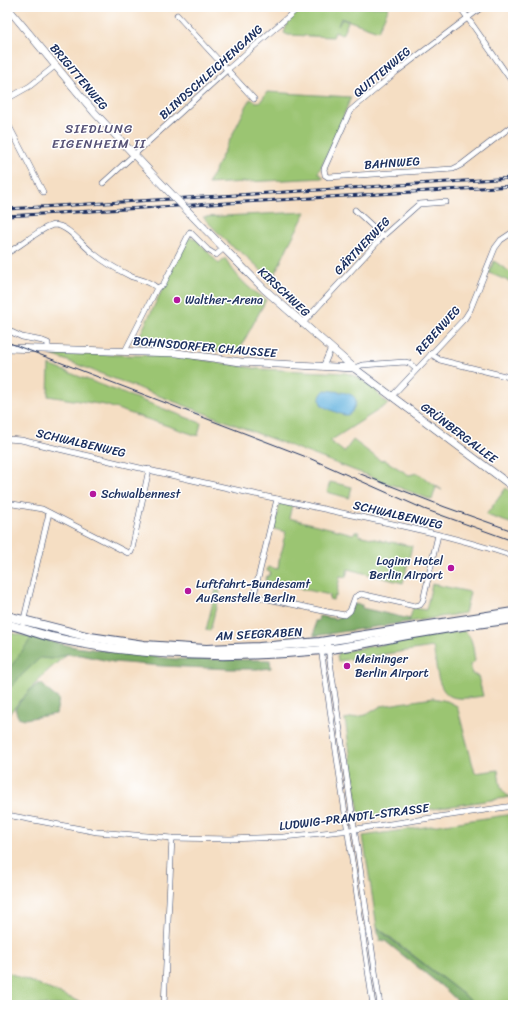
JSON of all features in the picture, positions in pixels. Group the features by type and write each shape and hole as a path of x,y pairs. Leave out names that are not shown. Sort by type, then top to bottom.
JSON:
{"main road":[{"name":"AM SEEGRABEN","path":"324,646 513,612"},
{"name":"AM SEEGRABEN","path":"7,616 22,624"},
{"name":"AM SEEGRABEN","path":"7,624 22,624 125,643 171,647 232,648 324,646 391,639 413,634 513,619"}],"street":[{"name":"BRIGITTENWEG","path":"7,7 55,66 134,155 204,228"},
{"path":"460,7 513,83"},
{"name":"QUITTENWEG","path":"325,174 324,169 350,111 396,72 482,7"},
{"name":"BLINDSCHLEICHENGANG","path":"103,183 297,9"},
{"path":"177,15 254,99"},
{"path":"7,99 30,86 55,66"},
{"path":"7,122 43,192"},
{"name":"BAHNWEG","path":"325,174 328,177 453,169 513,125"},
{"name":"GÄRTNERWEG","path":"302,324 383,236 419,204 446,202"},
{"path":"356,210 383,236"},
{"path":"7,253 21,246 49,226 57,225 65,227 91,252 108,264 129,275 153,284 157,288"},
{"name":"KIRSCHWEG","path":"204,228 264,289 302,324 354,368 392,396"},
{"path":"125,351 157,288 163,285 190,232 208,250 216,255 224,248"},
{"name":"REBENWEG","path":"392,396 465,318 470,310 497,246 508,234 513,232"},
{"path":"7,330 22,337 48,343 48,348"},
{"name":"BOHNSDORFER CHAUSSEE","path":"7,348 48,348 177,353 241,362 354,368"},
{"path":"323,367 331,348"},
{"path":"431,354 440,360 513,378"},
{"path":"354,368 362,365 404,362 409,363 416,369"},
{"name":"GRÜNBERGALLEE","path":"392,396 513,487"},
{"name":"SCHWALBENWEG","path":"7,439 21,440 276,499 368,518 478,544 513,556"},
{"path":"7,503 42,509 125,552 131,552 149,469"},
{"path":"276,499 254,595 316,610 345,615 350,612 355,597 361,594 415,606 420,605 423,601 438,535"},
{"path":"22,624 49,513"},
{"path":"324,646 356,829 380,1005"},
{"path":"324,646 373,1005"},
{"name":"LUDWIG-PRANDTL-STRASSE","path":"7,815 97,832 172,838 245,839 283,837 348,830 513,806"},
{"path":"164,1005 172,838"}],"green space":[{"path":"299,7 389,7 378,31 341,18 338,26 342,19 348,22 342,35 335,32 333,37 288,35 284,33 288,22"},
{"path":"267,92 351,97 343,117 344,120 318,173 324,178 208,184 250,99 257,102 261,101"},
{"path":"306,212 270,285 267,277 258,267 240,251 230,245 203,217"},
{"path":"191,237 196,239 219,264 225,258 243,282 266,300 237,354 184,346 136,343 187,239"},
{"path":"494,261 513,274 513,283 489,273"},
{"path":"52,355 178,356 260,369 346,373 355,376 375,389 388,404 330,441 344,452 353,440 381,461 383,459 409,475 417,473 442,490 436,487 432,500"},
{"path":"49,365 201,423 198,436 105,405 48,396"},
{"path":"330,482 352,487 349,498 327,492"},
{"path":"506,488 513,494 513,524 486,515"},
{"path":"280,504 292,505 289,518 353,534 355,532 359,532 358,535 385,542 412,546 403,583 348,569 346,577 340,576 336,597 334,596 333,600 329,599 330,595 265,581 270,572 267,571 268,567 278,569 284,543 286,532 274,529"},
{"path":"432,584 470,592 465,613 409,622 413,608 426,610"},
{"path":"216,590 220,591 210,631 206,630"},
{"path":"354,604 362,605 362,608 410,619 409,622 314,636 315,621 318,621 319,616 337,619 338,617 346,617"},
{"path":"464,631 470,637 473,649 475,661 470,665 472,674 478,676 483,696 457,698 450,696 441,685 438,678 433,647 338,661 337,656 340,652"},
{"path":"7,632 75,647 43,675 7,716"},
{"path":"32,637 75,647 175,659 270,660 271,668 231,669 162,666 113,662 81,655 67,654 52,659 40,658 11,687 7,687 7,672"},
{"path":"38,684 42,684 59,699 56,714 25,719 18,717 15,709 25,695"},
{"path":"433,698 447,701 457,706 475,773 498,770 502,790 511,797 360,820 345,719 366,715 381,706"},
{"path":"513,814 513,1005 477,1005 377,927 363,836"},
{"path":"377,927 477,1005 462,1005 445,989 385,941 381,940 380,942"},
{"path":"7,972 88,1005 7,1005"}],"water":[{"path":"325,390 342,392 352,396 356,403 351,413 343,415 322,406 320,398"}],"tram line":[{"path":"7,342 309,458 424,509 513,541"},
{"path":"358,473 445,507 513,531"}],"railway":[{"path":"7,209 513,178"},
{"path":"7,216 513,186"}],"place":[{"name":"Walther-Arena","path":"177,300"},
{"name":"Schwalbennest","path":"93,494"},
{"name":"Loginn Hotel Berlin Airport","path":"451,568"},
{"name":"Luftfahrt-Bundesamt Außenstelle Berlin","path":"188,591"},
{"name":"Meininger Berlin Airport","path":"347,666"}],"district":[{"name":"SIEDLUNG EIGENHEIM II","path":"99,136"}]}
